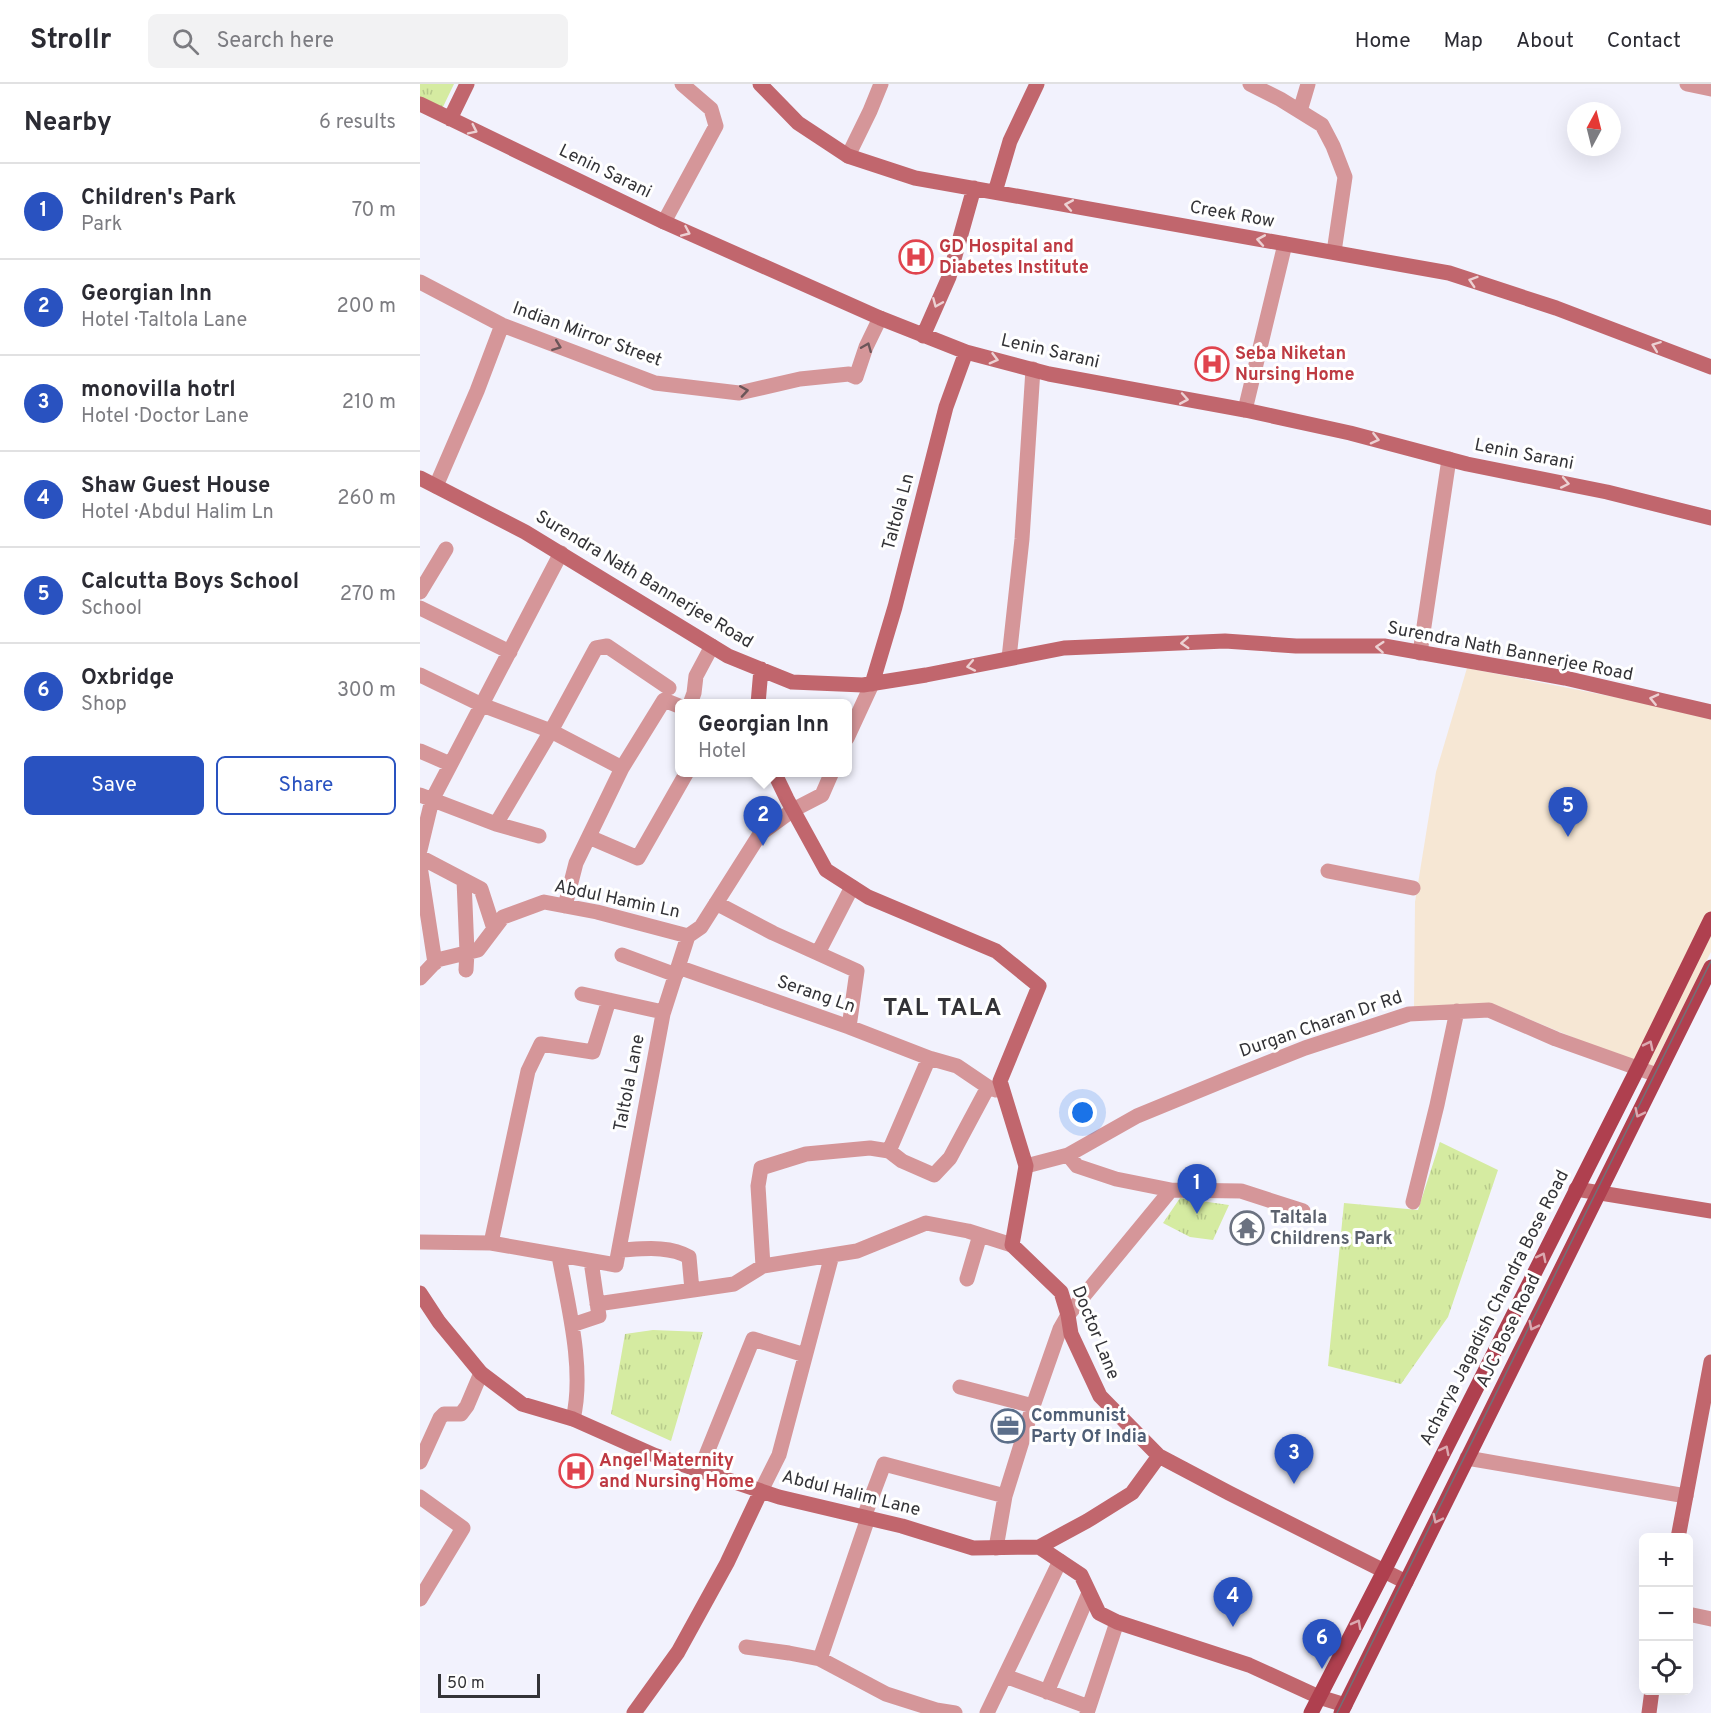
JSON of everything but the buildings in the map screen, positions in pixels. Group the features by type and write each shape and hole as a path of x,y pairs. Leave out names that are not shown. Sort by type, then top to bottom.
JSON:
{"main road":[{"name":"Acharya Jagadish Chandra Bose Road","path":"1311,1713 1638,1068 1711,919"},
{"name":"AJC Bose Road","path":"1343,1709 1711,967"}],"street":[{"path":"450,119 466,84"},
{"path":"664,222 716,126 711,109 682,84"},
{"name":"Creek Row","path":"760,84 798,123 848,156 915,178 1449,273 1556,308 1711,367"},
{"path":"848,156 881,84"},
{"path":"995,192 1010,141 1037,84"},
{"path":"1250,84 1322,125 1333,146 1345,177 1334,252"},
{"path":"1300,111 1308,84"},
{"path":"1687,84 1711,89"},
{"name":"Lenin Sarani","path":"420,104 664,222 880,318 966,352 1049,374 1245,410 1373,438 1449,459 1607,492 1711,518"},
{"path":"923,336 949,277 974,188"},
{"path":"1245,410 1285,244"},
{"name":"Indian Mirror Street","path":"420,282 502,325 655,383 739,393 800,380 849,374 856,377 866,347 880,318"},
{"path":"436,486 477,391 502,325"},
{"name":"Taltola Ln","path":"872,684 895,607 946,407 966,352"},
{"path":"1009,658 1022,539 1033,369"},
{"path":"1420,653 1449,459"},
{"name":"Surendra Nath Bannerjee Road","path":"420,478 525,531 728,656 792,682 872,684 1064,648 1225,641 1296,646 1384,646 1565,678 1711,712"},
{"path":"420,592 446,549"},
{"path":"420,850 426,797 450,764 561,553"},
{"path":"420,608 510,652"},
{"path":"496,824 551,731 596,648 607,646 669,688"},
{"path":"692,699 696,676 712,646"},
{"path":"758,699 761,669"},
{"path":"420,675 482,705 551,731 622,768"},
{"path":"852,727 872,684"},
{"path":"565,906 576,863 622,768 664,700 675,704"},
{"path":"420,751 450,764"},
{"path":"589,837 638,858 684,777"},
{"path":"597,1304 734,1284 763,1266 856,1251 926,1223 980,1234 1012,1245 1026,1166 1000,1081 1039,986 996,951 868,897 826,870 776,777"},
{"name":"Taltola Lane","path":"619,1250 663,1012 688,936 701,927 760,834 793,810 822,795 830,777"},
{"path":"426,797 496,824 539,836"},
{"path":"420,857 481,889 494,929"},
{"path":"420,866 435,963"},
{"path":"1328,871 1413,888"},
{"path":"464,880 466,970"},
{"path":"818,953 852,887"},
{"name":"Abdul Hamin Ln","path":"420,978 437,960 478,950 503,917 544,902 597,912 688,936"},
{"path":"716,903 773,933 857,971 849,1027"},
{"name":"Serang Ln","path":"622,955 849,1027 929,1058 957,1066 988,1088 1004,1093"},
{"path":"582,994 663,1012"},
{"path":"491,1244 528,1071 541,1044 593,1052 609,1000"},
{"name":"Durgan Charan Dr Rd","path":"1026,1166 1068,1155 1137,1116 1305,1048 1409,1014 1489,1010 1556,1038 1657,1075"},
{"path":"1413,1202 1457,1011"},
{"path":"888,1151 929,1058"},
{"path":"763,1266 758,1186 760,1168 806,1154 870,1148 888,1151 902,1161 934,1175 950,1158 988,1088"},
{"path":"1068,1155 1077,1166 1116,1179 1171,1190 1240,1191 1303,1212"},
{"path":"1576,1189 1711,1211"},
{"path":"996,1548 1005,1496 1060,1329 1068,1315 1171,1190"},
{"path":"967,1279 980,1234"},
{"path":"420,1242 491,1244 616,1264 619,1250 667,1249 681,1252 689,1257 692,1290"},
{"name":"Doctor Lane","path":"1012,1245 1060,1292 1068,1315 1071,1334 1100,1396 1159,1456 1406,1582"},
{"path":"634,1713 678,1652 727,1563 779,1455 832,1254"},
{"path":"560,1256 572,1324 578,1383 573,1419"},
{"path":"572,1324 599,1316 591,1261"},
{"name":"Abdul Halim Lane","path":"420,1293 439,1322 481,1372 522,1404 573,1419 654,1455 779,1497 902,1526 972,1548 1039,1547 1132,1493 1159,1456"},
{"path":"700,1470 753,1339 805,1355"},
{"path":"1679,1533 1707,1411 1711,1362"},
{"path":"420,1462 440,1418 444,1414 461,1414 467,1406 481,1372"},
{"path":"960,1387 1033,1406"},
{"path":"1467,1458 1686,1496"},
{"path":"820,1659 884,1464 1005,1496"},
{"path":"420,1497 463,1528 420,1599"},
{"path":"1039,1547 1081,1575 1099,1613 1117,1622 1249,1665 1343,1709"},
{"path":"987,1713 1060,1561"},
{"path":"1047,1692 1089,1593"},
{"path":"1693,1615 1711,1619"},
{"path":"1005,1676 1088,1710 1117,1622"},
{"path":"746,1647 820,1659 886,1694 936,1710 956,1713"},
{"path":"1649,1713 1651,1695"}],"shaded area":[{"path":"1467,668 1711,716 1711,952 1651,1070 1498,1006 1414,1007 1415,902 1436,772"}],"green space":[{"path":"420,84 454,84 441,111 420,100"},
{"path":"1440,1142 1498,1170 1448,1317 1401,1384 1328,1366 1344,1203 1418,1210"},
{"path":"1180,1198 1229,1205 1213,1240 1190,1237 1163,1223"},
{"path":"653,1330 703,1332 671,1441 611,1414 625,1334"}],"tram line":[{"path":"1337,1713 1711,961"}],"place":[{"name":"GD Hospital and Diabetes Institute","path":"916,257"},
{"name":"Seba Niketan Nursing Home","path":"1212,364"},
{"name":"Calcutta Boys School","path":"1568,837"},
{"name":"Georgian Inn","path":"763,846"},
{"name":"Children's Park","path":"1197,1214"},
{"name":"Taltala Childrens Park","path":"1247,1228"},
{"name":"Communist Party Of India","path":"1008,1426"},
{"name":"Angel Maternity and Nursing Home","path":"576,1471"},
{"name":"monovilla hotrl","path":"1294,1484"},
{"name":"Shaw Guest House","path":"1233,1627"},
{"name":"Oxbridge","path":"1322,1669"}],"district":[{"name":"TAL TALA","path":"943,1009"}]}
